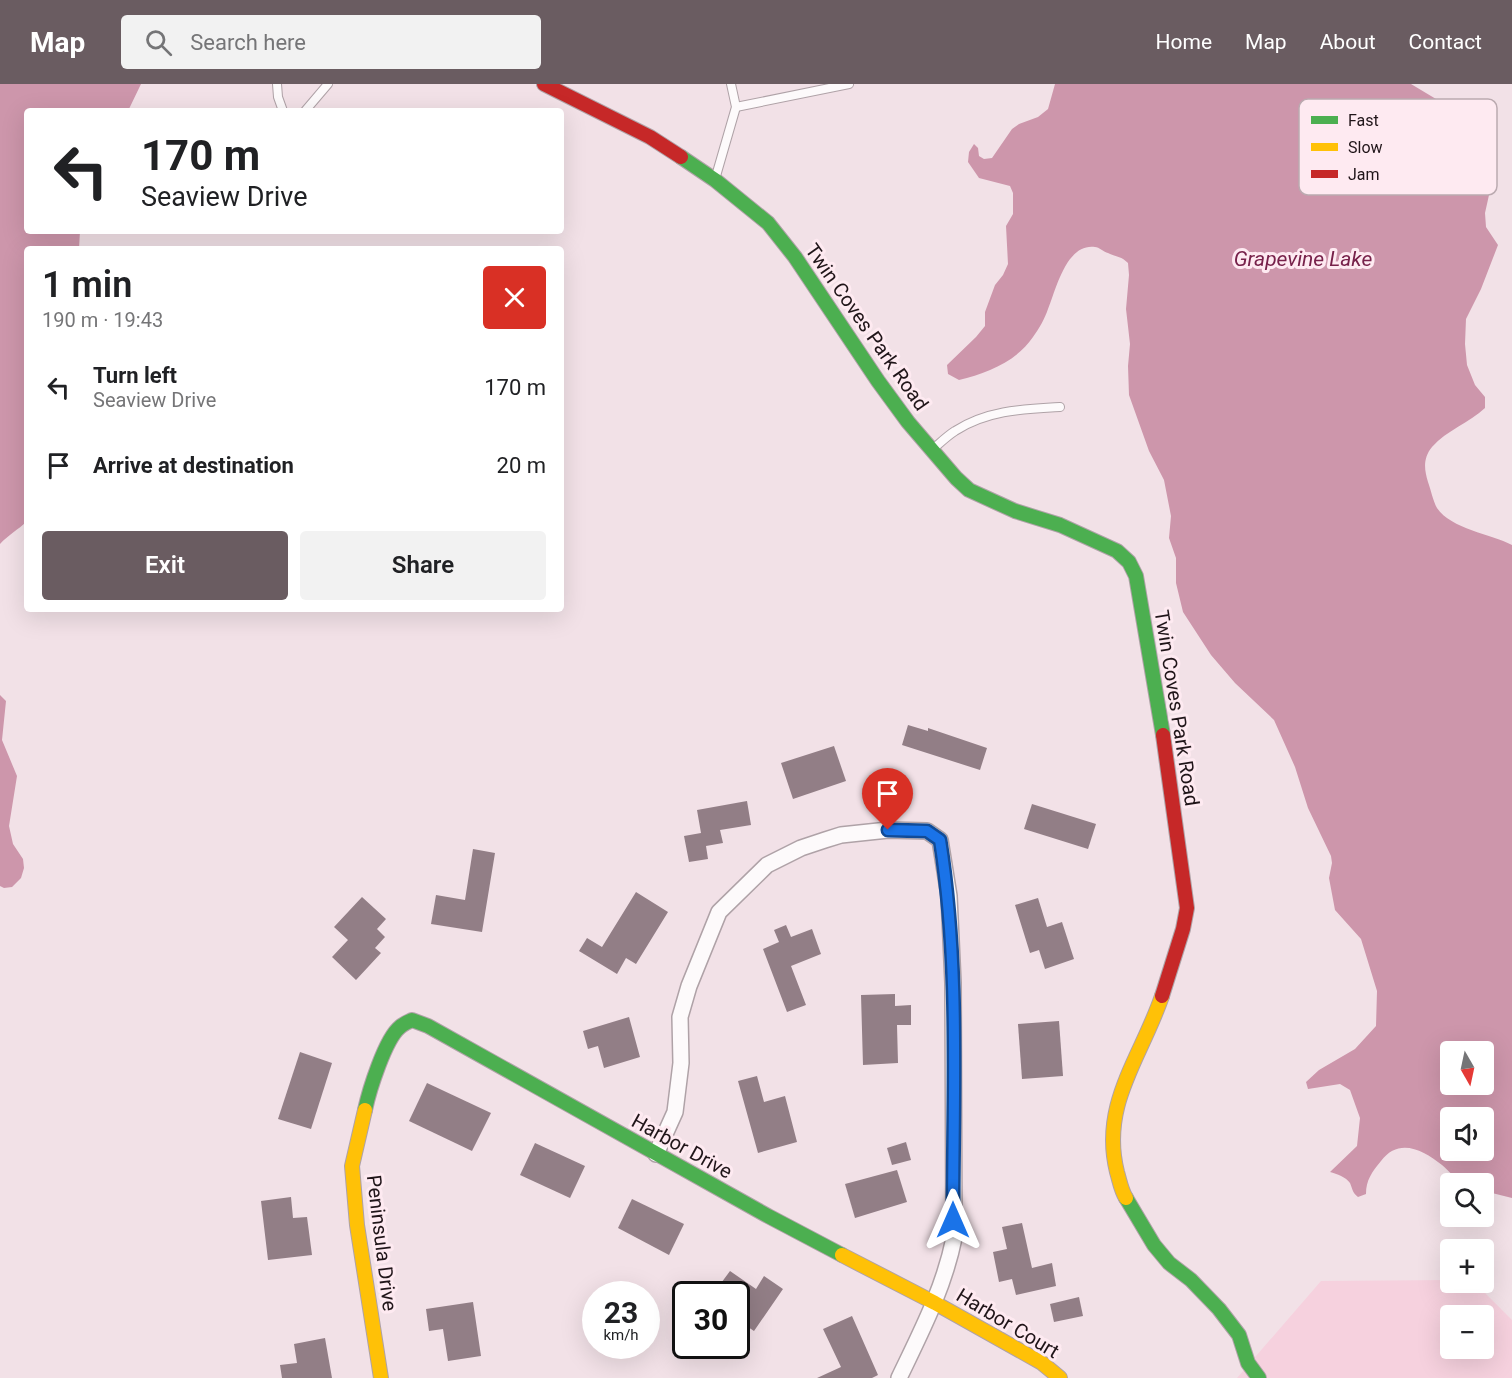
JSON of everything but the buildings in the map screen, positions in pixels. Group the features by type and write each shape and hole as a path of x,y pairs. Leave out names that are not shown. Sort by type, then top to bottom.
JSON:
{"street":[{"name":"Twin Coves Park Road","path":"544,84 650,137 715,180 768,223 789,249 908,422 969,490 1015,511 1060,525 1117,551 1129,562 1136,576 1162,725 1187,908 1184,929 1152,1026 1131,1066 1117,1102 1112,1128 1113,1156 1122,1191 1143,1230 1169,1263 1191,1280 1219,1309 1239,1335 1248,1363 1259,1378"},
{"path":"656,1154 675,1112 681,1063 680,1017 689,986 719,912 767,865 801,848 825,840 842,835 888,830 927,831 940,840 949,896 953,983 954,1238 948,1267 935,1303 900,1378"},
{"name":"Harbor Drive","path":"412,1020 428,1026 768,1216 935,1303"},
{"name":"Peninsula Drive","path":"381,1378 357,1225 352,1166 370,1089 389,1042 398,1028 412,1020"},
{"name":"Harbor Court","path":"935,1303 1042,1363 1060,1378"}],"lane":[{"path":"277,84 282,108"},
{"path":"308,108 328,84"},
{"path":"715,180 736,107 731,84"},
{"path":"736,107 849,84"},
{"path":"932,450 955,431 987,415 1060,407"}],"shaded area":[{"path":"1440,1280 1440,1293 1485,1293 1512,1320 1512,1378 1237,1378 1321,1281"}],"water":[{"path":"0,84 141,84 129,108 24,108 24,234 80,234 79,246 24,246 24,523 0,544"},
{"name":"Grapevine Lake","path":"1055,84 1411,84 1436,99 1299,99 1299,195 1489,195 1485,213 1486,227 1498,245 1481,289 1466,319 1465,344 1467,365 1475,385 1485,397 1485,408 1432,447 1427,455 1425,468 1434,502 1443,515 1461,526 1512,545 1512,1198 1494,1194 1494,1173 1451,1173 1435,1160 1411,1148 1395,1149 1388,1154 1370,1176 1366,1194 1358,1197 1348,1181 1330,1172 1357,1146 1360,1118 1350,1090 1340,1084 1308,1089 1306,1082 1319,1070 1355,1049 1376,1026 1377,991 1361,939 1335,910 1329,878 1331,856 1308,808 1295,767 1274,720 1235,683 1211,655 1183,612 1176,583 1176,558 1169,538 1171,516 1164,480 1149,451 1129,395 1130,344 1126,309 1128,263 1097,247 1085,248 1077,252 1064,269 1040,327 1026,346 1009,360 990,370 959,380 948,374 947,365 985,326 985,312 995,285 1008,264 1006,226 1013,214 1013,193 1010,186 979,178 968,162 969,152 974,144 978,148 979,156 984,159 992,158 1012,129 1038,117 1048,109"},
{"path":"0,695 6,701 2,740 17,776 9,826 13,844 23,859 24,868 21,878 12,887 4,888 0,886"}],"traffic: fast":[{"path":"681,157 715,180 768,223 795,257 908,422 969,490 1015,511 1060,525 1117,551 1129,562 1136,576 1163,735"},
{"path":"365,1110 374,1079 389,1042 400,1027 412,1020 428,1026 842,1255"},
{"path":"1126,1198 1154,1245 1169,1263 1191,1280 1219,1309 1239,1335 1248,1363 1259,1378"}],"traffic: slow":[{"path":"1126,1198 1117,1172 1113,1147 1114,1125 1125,1082 1162,996"},
{"path":"365,1110 352,1166 357,1225 381,1378"},
{"path":"842,1255 935,1303 1042,1363 1060,1378"}],"traffic: jam":[{"path":"544,84 650,137 681,157"},
{"path":"1162,996 1183,929 1187,908 1163,735"}],"route":[{"path":"888,830 927,831 940,840 949,896 953,983 953,1220"}]}
